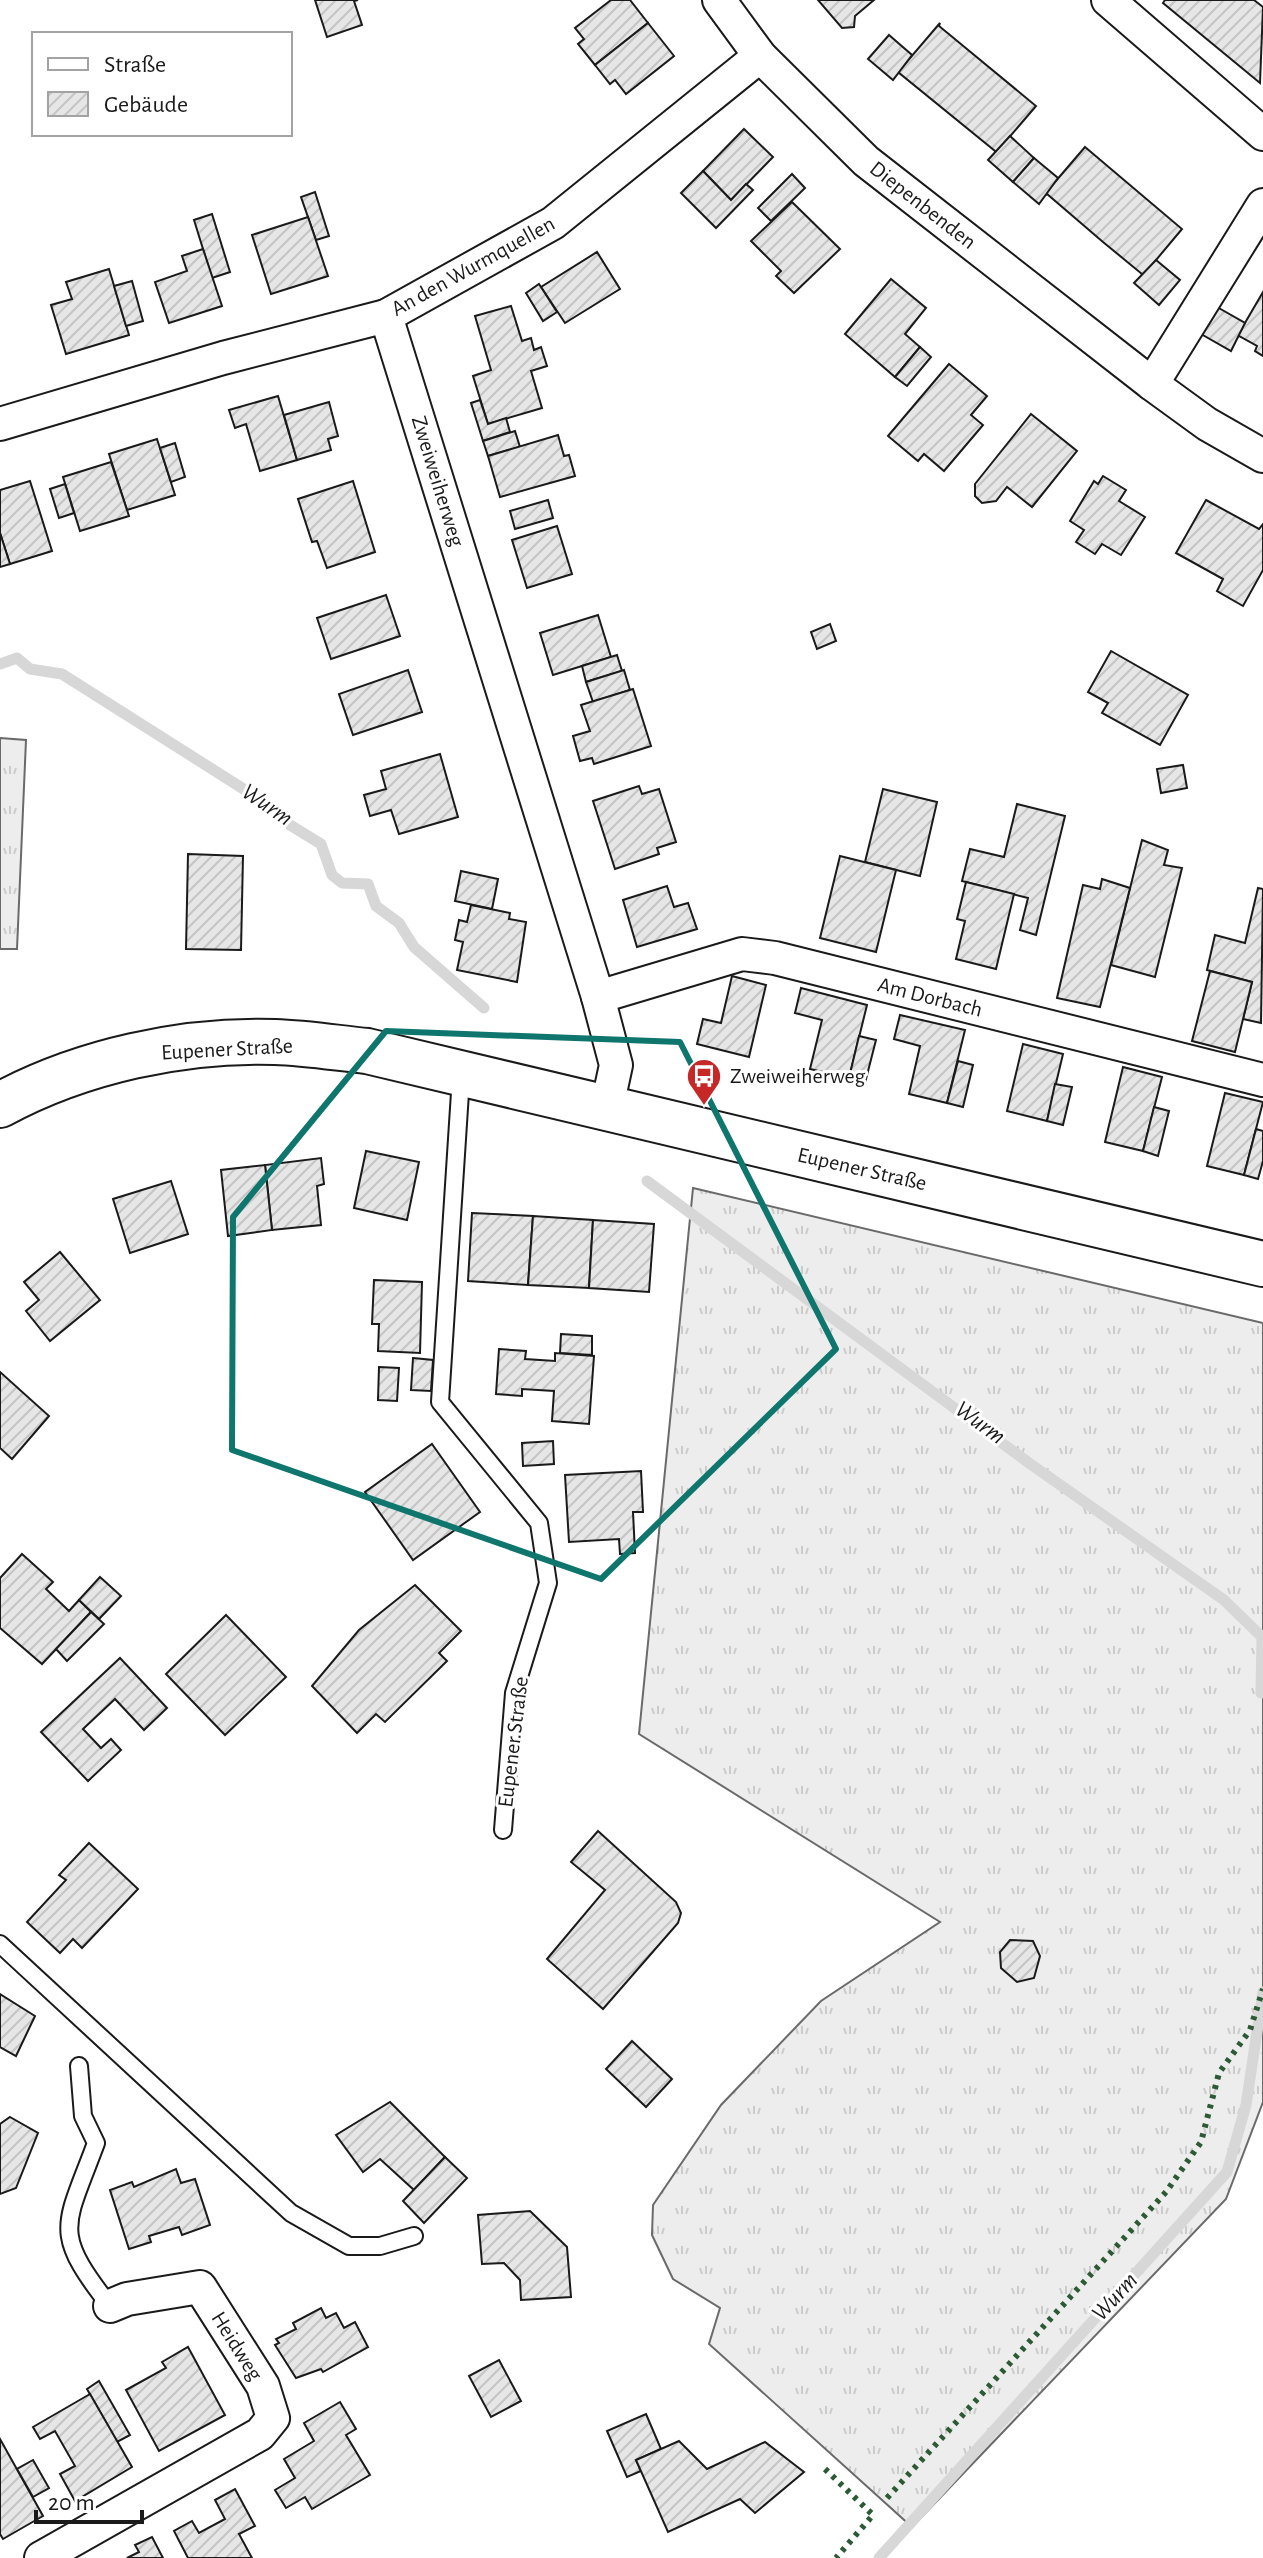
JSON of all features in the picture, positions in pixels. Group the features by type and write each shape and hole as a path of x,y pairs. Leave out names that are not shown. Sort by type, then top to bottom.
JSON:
{"main road":[{"name":"Eupener Straße","path":"0,1105 23,1092 103,1064 172,1049 274,1042 367,1051 462,1071 1263,1264"}],"street":[{"name":"Diepenbenden","path":"719,0 760,56 866,161 1152,384 1207,424 1263,456"},
{"path":"1108,0 1263,134"},
{"name":"An den Wurmquellen","path":"0,424 223,358 386,316 553,223 760,56"},
{"path":"1152,384 1263,205"},
{"name":"Zweiweiherweg","path":"386,316 598,997 616,1065 607,1107"},
{"name":"Am Dorbach","path":"598,997 742,954 775,958 1263,1080"},
{"name":"Heidweg","path":"41,2558 260,2434 273,2418 263,2386 200,2287 127,2299 110,2306"}],"lane":[{"name":"Eupener Straße","path":"462,1071 440,1402 539,1523 548,1583 514,1693 503,1830"},
{"path":"0,1944 291,2213 314,2229 349,2246 380,2246 414,2236"},
{"path":"79,2066 83,2116 96,2143 68,2219 68,2242 83,2272 110,2306"}],"highlighted area":[{"path":"386,1031 680,1042 836,1349 601,1579 232,1450 233,1217"}],"green space":[{"path":"0,738 26,740 17,949 0,949"},
{"path":"693,1188 1263,1323 1263,2102 1226,2199 912,2527 709,2344 720,2308 673,2279 652,2235 653,2205 721,2105 821,2001 940,1922 639,1734"}],"building":[{"path":"315,0 358,0 354,1 362,25 327,37"},
{"path":"611,0 630,0 648,23 595,65 578,44 584,39 575,28"},
{"path":"818,0 874,0 855,16 854,27 842,28"},
{"path":"1165,0 1254,0 1263,7 1260,83 1163,3"},
{"path":"648,23 674,56 626,94 615,80 610,84 595,65"},
{"path":"940,23 939,26 1036,106 995,154 898,72"},
{"path":"889,35 912,55 893,80 868,59"},
{"path":"744,129 773,157 731,200 703,171"},
{"path":"1010,136 1034,158 1013,182 988,160"},
{"path":"1085,147 1182,229 1141,278 1142,274 1047,194 1043,196"},
{"path":"1034,158 1058,178 1039,204 1013,182"},
{"path":"703,171 731,200 746,184 753,190 716,228 681,193"},
{"path":"792,174 805,188 771,221 758,208"},
{"path":"315,192 329,236 316,240 301,197"},
{"path":"792,202 840,249 794,293 776,276 781,271 751,241"},
{"path":"212,214 230,272 212,278 194,220"},
{"path":"308,217 328,276 271,294 252,235"},
{"path":"203,249 222,306 169,323 155,282 187,271 182,256"},
{"path":"597,252 620,289 565,323 541,287"},
{"path":"1156,260 1180,280 1159,305 1134,283"},
{"path":"109,269 129,335 66,354 51,305 72,299 66,282"},
{"path":"891,279 926,308 905,334 920,347 895,377 845,334"},
{"path":"132,281 143,321 126,326 114,286"},
{"path":"539,284 557,312 543,321 526,293"},
{"path":"1263,292 1263,356 1255,351 1257,346 1239,336 1235,340"},
{"path":"511,306 522,341 531,338 534,350 541,347 547,366 531,371 542,408 488,424 473,376 491,370 475,316"},
{"path":"1217,307 1245,323 1231,351 1201,334"},
{"path":"920,347 931,357 907,386 895,377"},
{"path":"949,364 987,396 971,415 983,425 944,471 924,454 918,461 888,436"},
{"path":"278,396 297,460 260,471 246,424 235,428 229,410"},
{"path":"480,400 488,424 506,418 510,432 483,441 471,403"},
{"path":"329,402 338,436 328,439 331,450 297,460 284,415"},
{"path":"1031,414 1077,451 1032,507 1007,487 996,501 982,503 975,496 975,484"},
{"path":"515,431 520,447 488,456 483,441"},
{"path":"558,435 564,456 569,455 575,476 500,497 488,456"},
{"path":"157,439 175,495 127,510 109,454"},
{"path":"175,443 185,477 171,482 160,448"},
{"path":"111,462 129,516 80,531 63,477"},
{"path":"1103,476 1126,490 1119,501 1145,517 1121,555 1102,544 1095,554 1076,542 1084,530 1070,521 1094,481 1098,484"},
{"path":"30,481 52,551 10,564 0,533 0,490"},
{"path":"353,481 375,552 327,568 317,541 312,542 298,499"},
{"path":"65,484 74,513 59,518 50,489"},
{"path":"548,500 553,518 515,529 510,511"},
{"path":"1206,500 1259,529 1263,524 1263,570 1243,606 1217,591 1223,579 1176,553"},
{"path":"557,526 572,574 527,588 512,540"},
{"path":"0,533 10,564 0,567"},
{"path":"386,595 400,636 331,659 317,618"},
{"path":"598,615 611,657 553,675 540,633"},
{"path":"830,624 836,641 817,649 811,632"},
{"path":"1111,651 1188,695 1160,745 1102,713 1108,703 1088,692"},
{"path":"617,655 622,671 586,682 582,666"},
{"path":"408,670 422,712 353,735 339,694"},
{"path":"624,670 630,690 593,702 586,682"},
{"path":"633,689 651,746 594,764 592,758 580,761 573,736 590,731 581,705"},
{"path":"440,754 458,817 399,834 391,810 370,816 364,795 386,789 381,771"},
{"path":"1183,765 1187,788 1161,793 1157,769"},
{"path":"639,786 642,794 659,789 676,842 657,848 659,854 615,869 593,801"},
{"path":"883,789 937,802 920,876 865,862"},
{"path":"1017,804 1065,816 1036,935 1020,930 1028,898 962,881 970,849 1004,857"},
{"path":"1142,840 1168,850 1164,865 1182,868 1155,977 1111,965"},
{"path":"188,854 243,856 241,950 186,949"},
{"path":"840,856 896,870 876,952 820,938"},
{"path":"461,871 498,879 492,909 455,901"},
{"path":"1102,879 1130,888 1100,1007 1057,998 1083,885 1100,889"},
{"path":"966,882 1014,894 996,969 956,959 965,921 957,919"},
{"path":"667,886 674,907 688,903 697,929 637,947 623,900"},
{"path":"1258,888 1263,889 1261,1023 1243,1019 1252,982 1207,970 1215,935 1245,943"},
{"path":"471,905 510,913 509,919 526,922 517,982 457,970 463,942 455,940 459,920 467,922"},
{"path":"1210,971 1252,982 1235,1052 1192,1041"},
{"path":"732,976 766,985 749,1057 697,1044 703,1019 721,1023"},
{"path":"801,988 867,1005 849,1078 810,1069 822,1020 795,1013"},
{"path":"900,1015 965,1030 947,1103 909,1094 920,1046 894,1039"},
{"path":"859,1036 876,1040 865,1083 849,1078"},
{"path":"1023,1044 1063,1054 1047,1121 1007,1111"},
{"path":"958,1061 973,1065 963,1107 947,1103"},
{"path":"1123,1067 1162,1077 1143,1151 1105,1142"},
{"path":"1055,1084 1072,1087 1063,1125 1047,1121"},
{"path":"1225,1093 1263,1102 1244,1175 1207,1166"},
{"path":"1154,1107 1169,1111 1158,1156 1143,1151"},
{"path":"1256,1129 1263,1131 1263,1161 1258,1179 1244,1175"},
{"path":"366,1151 419,1162 407,1220 354,1208"},
{"path":"321,1158 324,1184 317,1186 321,1225 272,1230 265,1165"},
{"path":"265,1165 272,1230 228,1236 221,1170"},
{"path":"171,1181 188,1234 130,1253 113,1199"},
{"path":"472,1213 533,1216 528,1285 468,1281"},
{"path":"533,1216 593,1220 589,1288 528,1285"},
{"path":"593,1220 654,1224 649,1292 589,1288"},
{"path":"60,1252 100,1300 50,1341 26,1311 39,1300 24,1282"},
{"path":"374,1280 422,1282 420,1353 378,1351 379,1324 372,1324"},
{"path":"561,1334 592,1336 592,1355 560,1353"},
{"path":"499,1349 526,1351 525,1359 555,1361 555,1353 594,1356 589,1424 552,1421 554,1391 522,1389 522,1396 496,1394"},
{"path":"413,1358 433,1360 431,1391 411,1390"},
{"path":"379,1367 399,1368 397,1401 378,1400"},
{"path":"0,1372 49,1416 12,1459 0,1448"},
{"path":"553,1441 554,1464 523,1466 522,1443"},
{"path":"432,1444 480,1512 413,1560 365,1492"},
{"path":"641,1471 643,1512 633,1512 635,1553 620,1554 619,1539 569,1542 565,1475"},
{"path":"22,1554 53,1582 46,1589 69,1611 79,1600 91,1612 42,1664 0,1628 0,1578"},
{"path":"100,1577 121,1596 99,1619 79,1600"},
{"path":"415,1585 461,1631 439,1653 447,1661 385,1722 376,1714 357,1733 312,1686 359,1630"},
{"path":"91,1612 104,1624 67,1661 56,1649"},
{"path":"226,1615 286,1677 225,1735 166,1674"},
{"path":"120,1658 167,1708 144,1730 115,1699 83,1729 101,1748 111,1739 121,1750 88,1781 41,1732"},
{"path":"598,1831 676,1902 681,1913 678,1923 603,2009 547,1959 605,1890 571,1862"},
{"path":"89,1843 138,1889 82,1948 73,1939 60,1953 27,1922 66,1880 59,1875"},
{"path":"1010,1940 1033,1941 1040,1956 1034,1978 1017,1982 1001,1968 1000,1952"},
{"path":"0,1994 35,2016 16,2056 0,2047"},
{"path":"632,2041 672,2079 646,2107 606,2069"},
{"path":"390,2102 445,2157 414,2190 380,2159 363,2172 336,2135"},
{"path":"10,2117 38,2133 16,2188 0,2194 0,2124"},
{"path":"445,2157 467,2178 424,2223 403,2201"},
{"path":"176,2169 181,2183 195,2179 210,2225 182,2235 179,2227 149,2236 151,2242 129,2249 110,2190 132,2182 134,2187"},
{"path":"530,2211 567,2247 571,2297 521,2300 520,2280 504,2263 482,2264 478,2215"},
{"path":"321,2308 326,2318 336,2313 344,2328 355,2322 368,2347 323,2372 321,2369 296,2378 275,2345 279,2343 276,2339 296,2329 293,2323"},
{"path":"188,2347 225,2415 159,2451 126,2390 166,2368 162,2362"},
{"path":"499,2360 521,2401 491,2417 469,2376"},
{"path":"99,2381 130,2435 117,2442 87,2389"},
{"path":"90,2394 132,2467 75,2501 60,2474 75,2466 55,2431 40,2439 33,2427"},
{"path":"340,2402 356,2429 346,2435 370,2475 312,2509 305,2497 286,2508 275,2490 295,2478 284,2459 314,2441 304,2423"},
{"path":"646,2414 661,2449 636,2460 641,2471 627,2477 607,2431"},
{"path":"0,2439 43,2516 3,2539 0,2534"},
{"path":"679,2441 707,2469 765,2442 804,2472 755,2513 740,2499 668,2532 636,2460"},
{"path":"33,2460 49,2488 33,2497 17,2469"},
{"path":"235,2489 255,2526 239,2534 252,2558 188,2558 174,2531 192,2521 199,2533 225,2519 215,2500"},
{"path":"152,2537 163,2558 127,2558 139,2552 135,2545"}],"waterway":[{"name":"Wurm","path":"0,664 17,658 30,669 62,674 272,807 290,825 321,844 332,875 342,883 368,884 376,906 399,923 414,947 484,1008"},
{"name":"Wurm","path":"647,1181 1029,1463 1224,1600 1262,1637 1261,1693"},
{"name":"Wurm","path":"879,2558 1227,2172 1246,2105 1263,1992"}],"hedge":[{"path":"887,2498 1166,2192 1201,2142 1219,2073 1250,2030 1263,1989"},
{"path":"825,2469 873,2515 836,2558"}],"place":[{"name":"Zweiweiherweg","path":"704,1107"}]}
